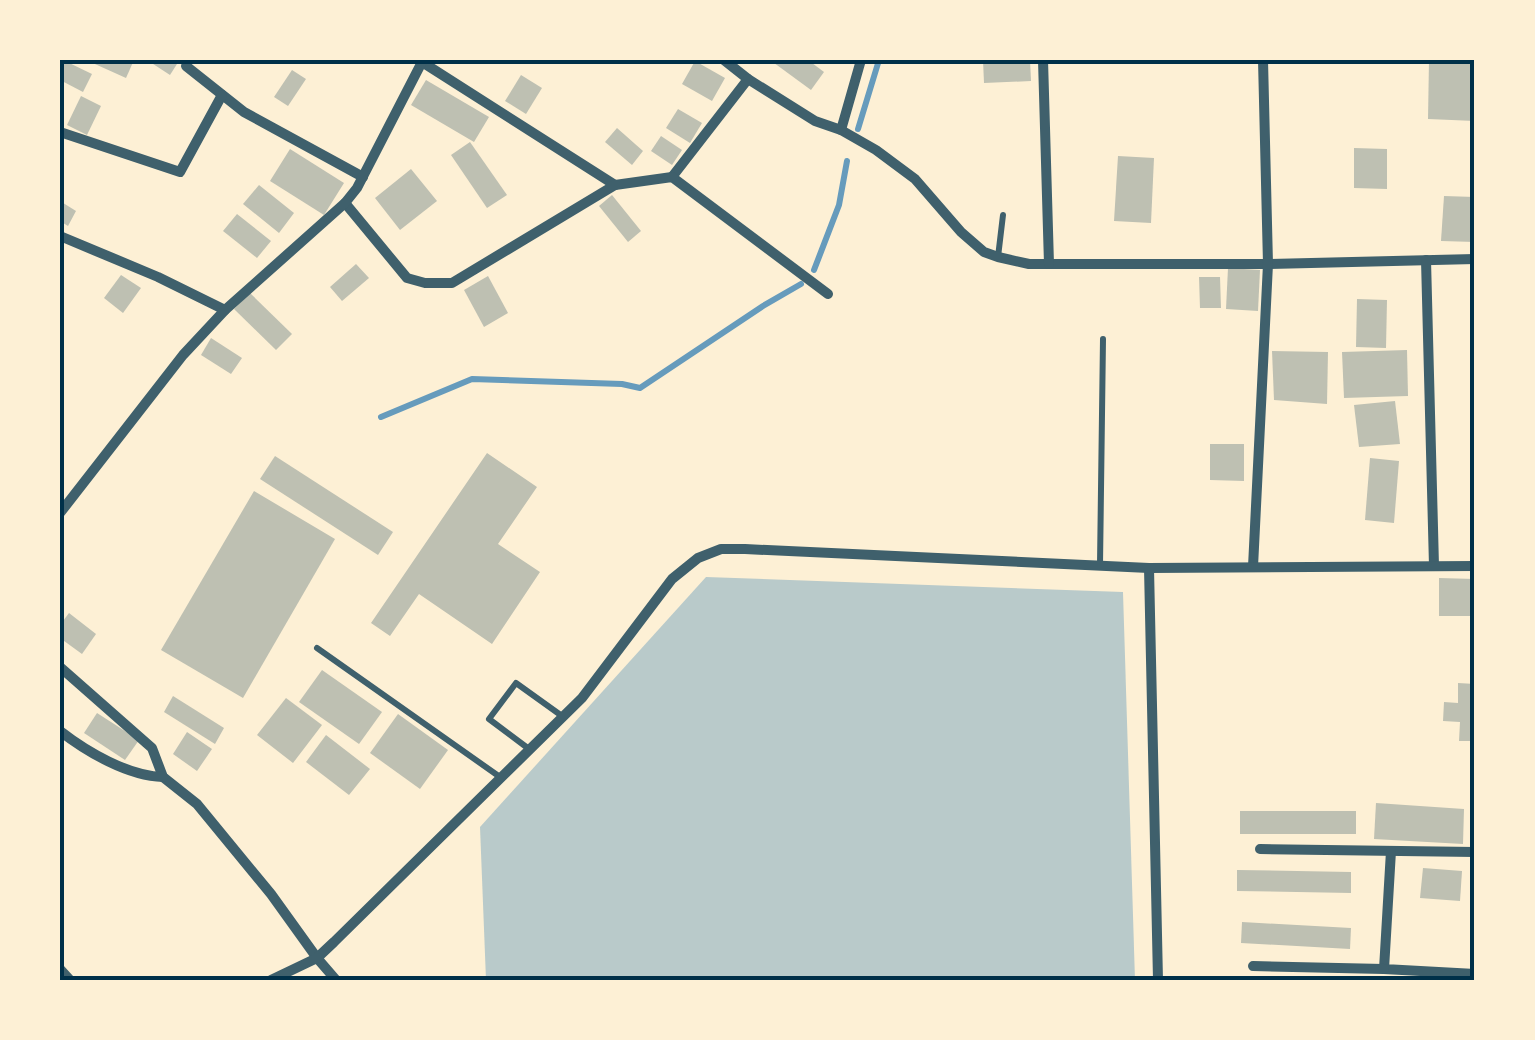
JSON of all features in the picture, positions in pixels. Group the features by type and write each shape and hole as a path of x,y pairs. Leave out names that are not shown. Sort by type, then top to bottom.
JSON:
{"street":[{"path":"724,60 748,80 814,121 841,130 876,150 915,179 961,232 984,252 998,257 1029,264 1475,259"},
{"path":"841,130 861,60"},
{"path":"1043,60 1049,264"},
{"path":"1253,567 1268,264 1263,60"},
{"path":"60,513 183,355 225,310 345,203 423,61 615,185"},
{"path":"186,66 244,112 363,176"},
{"path":"345,203 406,278 425,284 452,283 615,185 672,177 748,80"},
{"path":"60,132 180,172 222,94"},
{"path":"672,177 828,294"},
{"path":"60,236 225,310"},
{"path":"1426,260 1434,566"},
{"path":"271,980 317,958 530,750 582,698 672,579 698,558 745,548 1149,568 1475,566"},
{"path":"1149,568 1158,980"},
{"path":"60,667 152,748 162,776 197,804 336,980"},
{"path":"60,731 84,750 146,776 162,776"},
{"path":"1260,849 1475,852"},
{"path":"1384,969 1391,851"},
{"path":"1254,966 1384,969 1459,977 1475,974"},
{"path":"60,968 70,980"}],"lane":[{"path":"998,257 1003,215"},
{"path":"1100,566 1103,339"},
{"path":"318,648 501,778"},
{"path":"530,750 489,719 516,683 563,717"}],"shaded area":[{"path":"706,577 1123,592 1135,980 486,980 480,827"}],"building":[{"path":"63,60 92,74 83,92 60,80"},
{"path":"86,60 134,60 126,78"},
{"path":"147,60 171,60 177,64 170,75"},
{"path":"770,60 808,60 824,72 811,90"},
{"path":"983,60 1030,60 1031,81 984,83"},
{"path":"1429,60 1475,60 1475,121 1428,119"},
{"path":"695,61 725,78 712,101 682,84"},
{"path":"292,70 306,79 288,106 274,97"},
{"path":"521,75 542,88 526,114 505,101"},
{"path":"426,80 489,117 474,142 411,105"},
{"path":"81,96 101,106 87,135 67,125"},
{"path":"678,109 702,123 690,143 666,128"},
{"path":"617,128 643,151 632,165 605,142"},
{"path":"661,136 682,150 672,165 651,151"},
{"path":"470,142 507,195 487,208 451,155"},
{"path":"1354,148 1387,149 1387,189 1354,188"},
{"path":"290,149 344,183 324,215 270,181"},
{"path":"1118,156 1154,158 1151,223 1114,221"},
{"path":"411,169 437,201 400,230 375,198"},
{"path":"259,185 294,213 279,233 243,204"},
{"path":"612,195 641,231 628,242 599,206"},
{"path":"1444,196 1475,197 1475,242 1441,241"},
{"path":"60,201 76,211 68,226 60,221"},
{"path":"237,214 271,241 257,258 223,231"},
{"path":"356,264 369,278 342,301 330,287"},
{"path":"1228,268 1260,270 1258,311 1226,309"},
{"path":"121,275 141,288 123,313 104,298"},
{"path":"488,276 508,313 484,327 464,290"},
{"path":"1199,277 1220,277 1221,308 1200,308"},
{"path":"250,293 292,334 276,350 234,309"},
{"path":"1357,299 1387,300 1386,348 1356,347"},
{"path":"211,338 242,358 231,374 201,355"},
{"path":"1407,350 1408,396 1344,398 1342,352"},
{"path":"1272,351 1328,352 1327,404 1274,400"},
{"path":"1395,401 1400,444 1359,447 1354,405"},
{"path":"1210,444 1244,444 1244,481 1210,480"},
{"path":"487,453 537,487 498,544 540,572 492,644 419,594 390,636 371,623"},
{"path":"275,456 393,532 378,555 260,479"},
{"path":"1370,458 1399,461 1394,523 1365,520"},
{"path":"254,491 335,539 243,698 161,650"},
{"path":"1439,578 1475,579 1475,616 1439,616"},
{"path":"69,613 96,634 82,654 60,638 60,625"},
{"path":"322,670 382,712 359,744 299,702"},
{"path":"1458,683 1475,684 1475,741 1459,741 1460,722 1443,721 1444,702 1458,703"},
{"path":"173,696 224,728 215,744 164,712"},
{"path":"286,698 322,725 293,763 257,735"},
{"path":"97,713 139,740 125,760 84,733"},
{"path":"398,714 448,750 420,789 370,753"},
{"path":"187,732 212,749 197,771 173,754"},
{"path":"326,735 370,769 349,795 306,762"},
{"path":"1376,803 1464,809 1463,844 1374,839"},
{"path":"1240,811 1356,811 1356,834 1240,834"},
{"path":"1423,868 1462,871 1460,901 1420,898"},
{"path":"1237,870 1351,872 1351,893 1237,891"},
{"path":"1242,922 1351,928 1350,949 1241,943"}],"waterway":[{"path":"858,129 879,60"},
{"path":"814,270 839,205 847,161"},
{"path":"381,417 472,379 622,384 640,388 801,284"}]}
